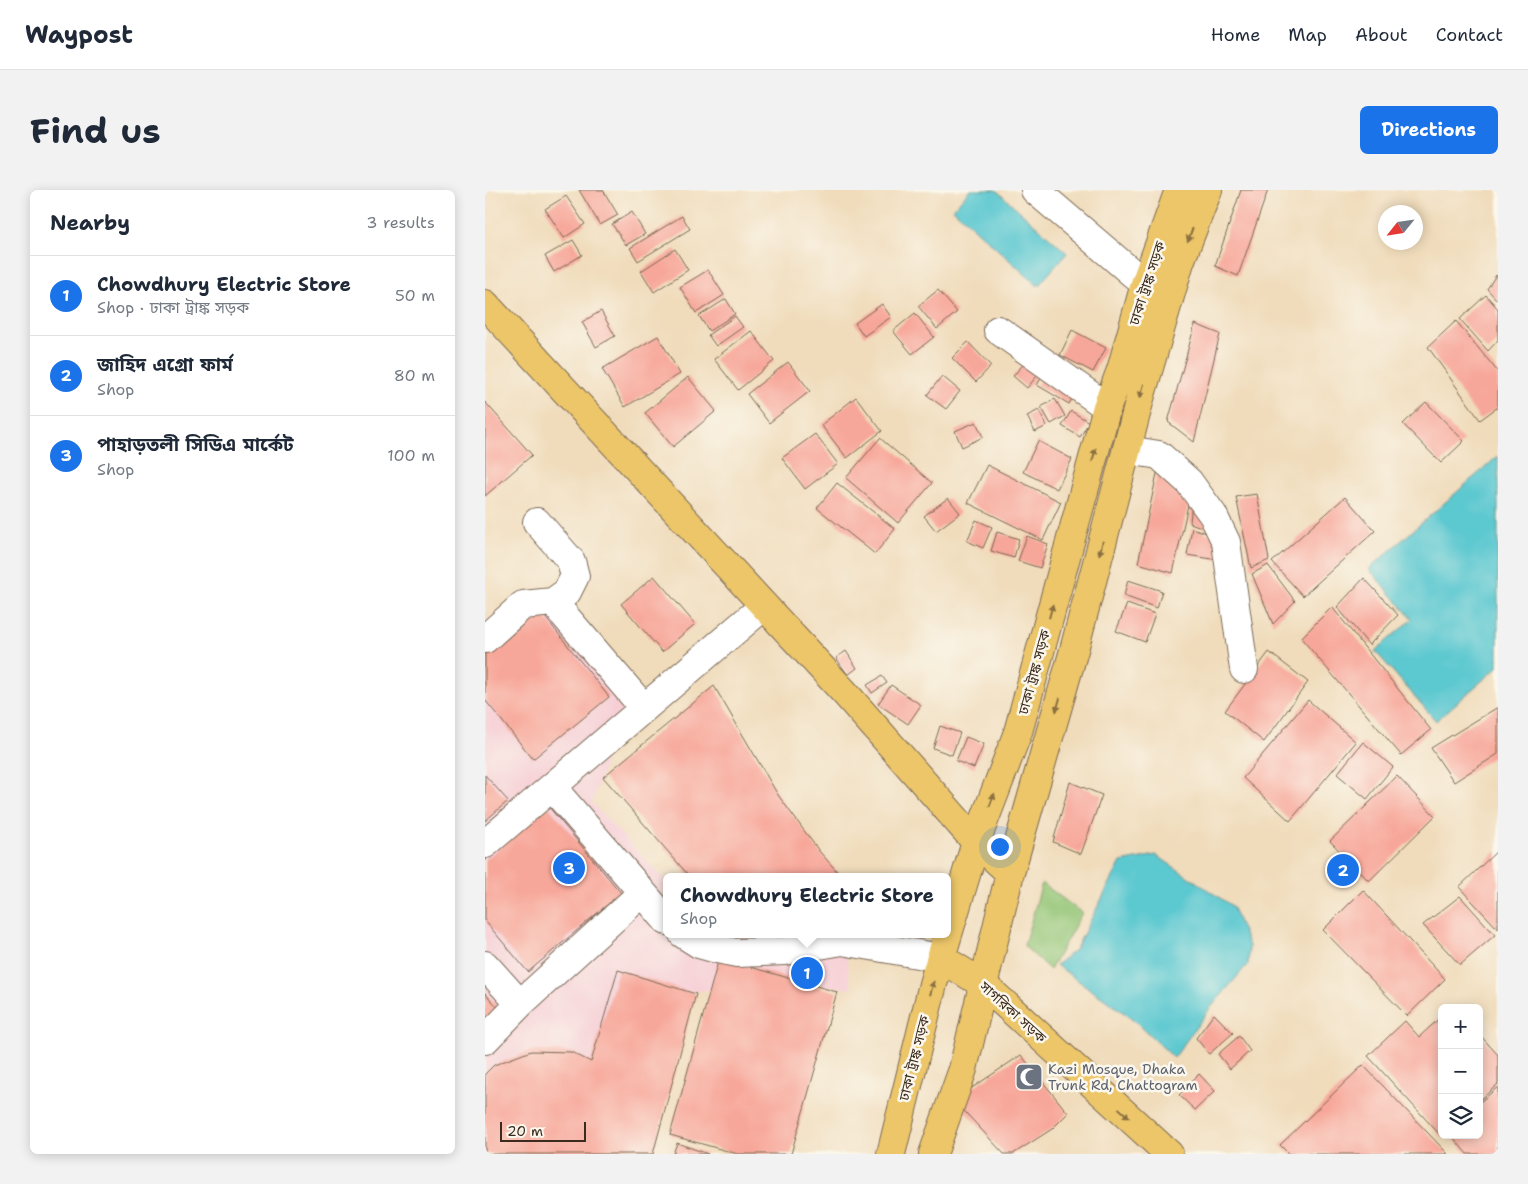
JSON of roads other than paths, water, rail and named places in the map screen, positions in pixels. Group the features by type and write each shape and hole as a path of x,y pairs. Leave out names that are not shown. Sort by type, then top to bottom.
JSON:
{"main road":[{"name":"ঢাকা ট্রাঙ্ক সড়ক","path":"951,925 976,842 1017,732 1107,407 1121,370 1145,284 1179,190"},
{"name":"ঢাকা ট্রাঙ্ক সড়ক","path":"933,1154 963,1069 1010,873 1180,262 1207,190"},
{"path":"485,304 845,694 976,842 1010,873"},
{"name":"ঢাকা ট্রাঙ্ক সড়ক","path":"891,1154 913,1062 947,938"},
{"name":"সাগরিকা সড়ক","path":"941,958 983,984 1169,1154"}],"street":[{"path":"1035,190 1145,284"},
{"path":"998,330 1107,407"},
{"path":"1127,450 1159,455 1189,482 1213,516 1226,542 1243,669"},
{"path":"485,639 523,605 553,602 567,592 575,576 571,561 537,522"},
{"path":"553,602 644,708"},
{"path":"485,844 764,606"},
{"path":"552,787 663,917"},
{"path":"485,1040 520,1004 642,893"},
{"path":"689,938 699,944 717,950 737,953 785,951 841,941 941,958"},
{"path":"485,965 520,1004"}],"water":[{"path":"970,190 996,190 1067,253 1038,286 953,209"},
{"path":"1498,456 1498,667 1436,721 1375,651 1412,619 1369,569"},
{"path":"1156,855 1232,906 1249,946 1248,964 1207,1012 1174,1058 1134,1020 1056,965 1075,950 1121,862"}],"place":[{"name":"পাহাড়তলী সিডিএ মার্কেট","path":"569,868"},
{"name":"জাহিদ এগ্রো ফার্ম","path":"1343,870"},
{"name":"Chowdhury Electric Store","path":"807,973"},
{"name":"Kazi Mosque, Dhaka Trunk Rd, Chattogram","path":"1029,1077"}]}
